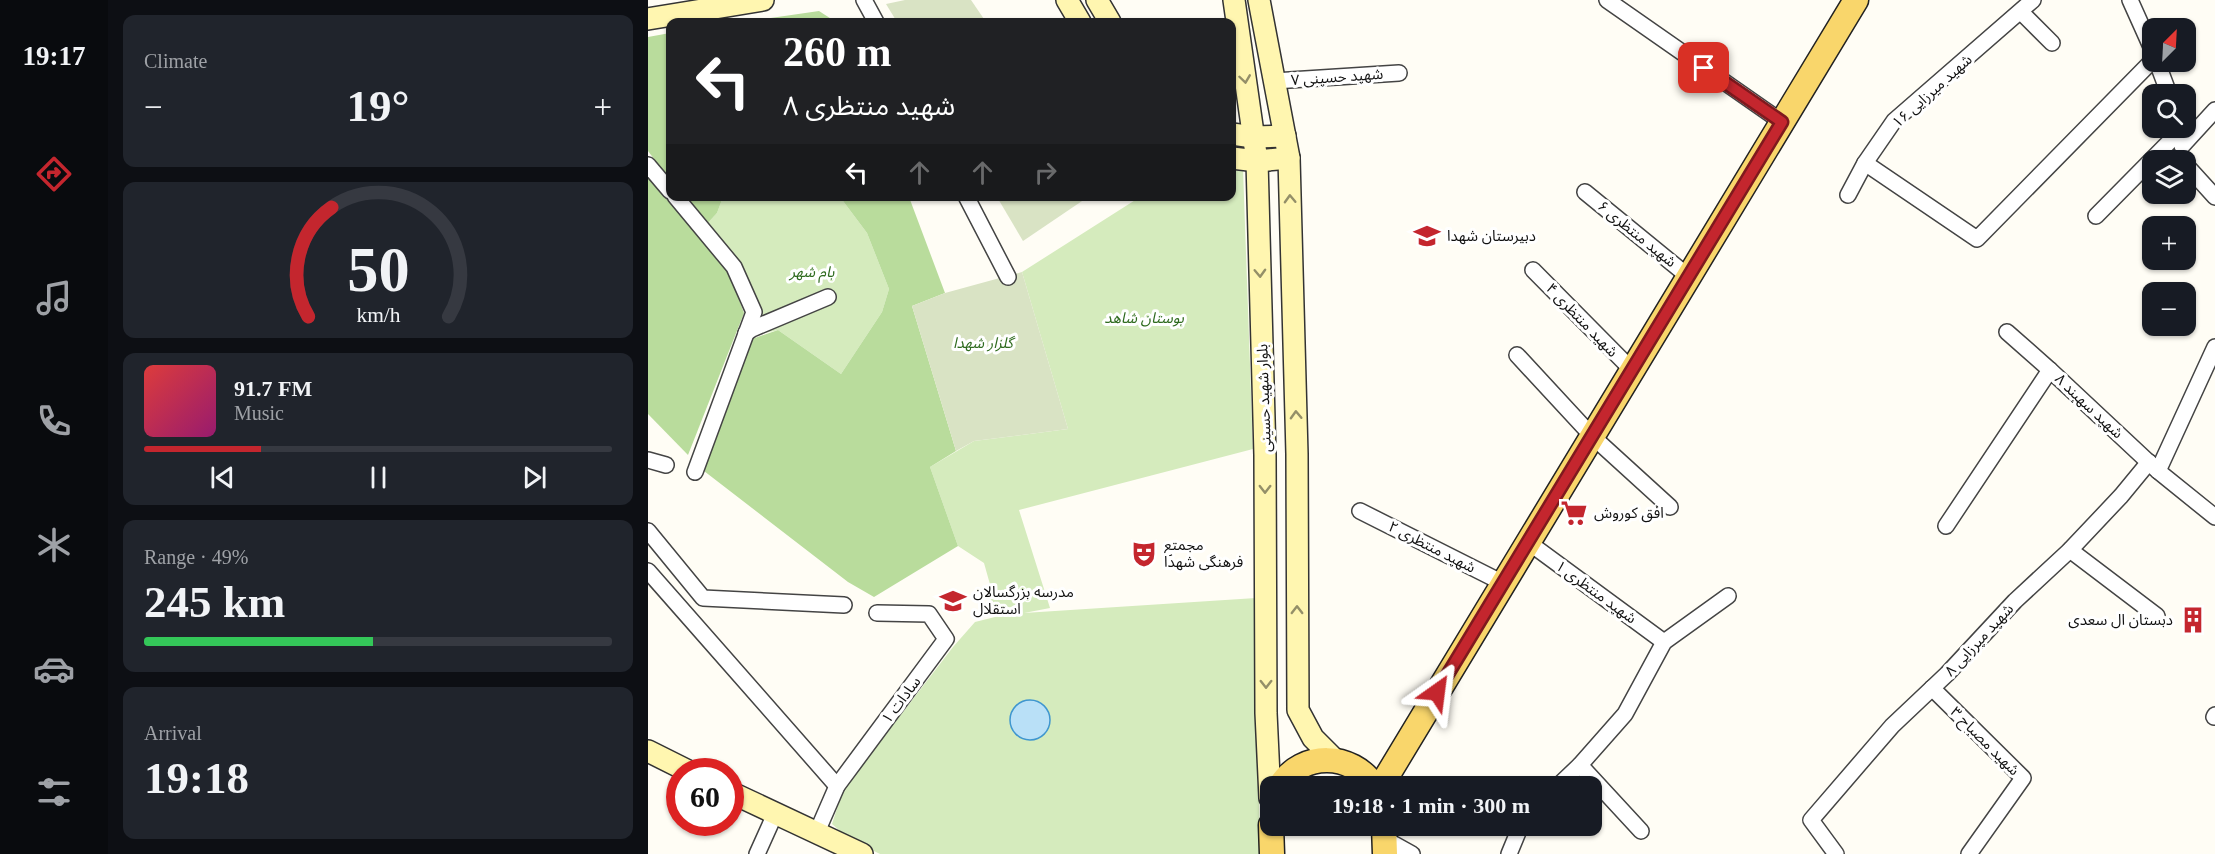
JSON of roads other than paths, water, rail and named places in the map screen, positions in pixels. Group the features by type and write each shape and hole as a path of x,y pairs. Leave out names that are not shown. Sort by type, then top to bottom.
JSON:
{"main road":[{"path":"648,19 763,0"},
{"path":"1067,0 1078,18"},
{"path":"1097,0 1108,18"},
{"name":"بلوار شهید حسینی","path":"1234,0 1257,160 1265,455 1266,713 1269,776"},
{"name":"بلوار شهید حسینی","path":"1259,0 1289,158 1297,454 1298,710 1312,738 1335,760"},
{"path":"1387,776 1856,0"},
{"path":"1236,135 1253,137 1285,136"},
{"path":"1236,158 1257,160 1289,158"},
{"path":"1266,713 1282,717 1298,710"},
{"path":"649,755 666,762"},
{"path":"1286,776 1300,766 1317,760 1335,760 1353,766 1367,776"},
{"path":"744,799 862,854"},
{"path":"1271,836 1272,854"}],"street":[{"path":"864,0 874,18"},
{"path":"1606,0 1782,122"},
{"name":"شهید میرزایی ۱۶","path":"1848,195 1865,163 1894,122 2032,0"},
{"path":"2130,0 2142,27"},
{"path":"2021,12 2052,43"},
{"path":"1865,163 1977,239 2142,71"},
{"name":"شهید حسینی ۷","path":"1274,81 1399,73"},
{"path":"2185,150 2215,110"},
{"path":"2096,216 2171,138"},
{"path":"648,165 666,187"},
{"path":"2196,176 2215,196"},
{"name":"شهید منتظری ۶","path":"1585,192 1689,277"},
{"path":"679,201 734,267 754,312 695,472"},
{"path":"969,201 1008,277"},
{"name":"شهید منتظری ۴","path":"1533,270 1632,370"},
{"path":"746,333 828,297"},
{"path":"2007,332 2050,370"},
{"name":"شهید میرزایی ۸","path":"1836,854 1811,820 1892,726 1932,688 2015,601 2153,467 2215,347"},
{"path":"1517,355 1592,436 1670,507"},
{"name":"شهید سهبند ۸","path":"1946,526 2050,370 2153,467 2215,517"},
{"path":"648,460 666,465"},
{"name":"شهید منتظری ۲","path":"1360,511 1503,583"},
{"path":"648,531 702,598 844,605"},
{"name":"شهید منتظری ۱","path":"1528,542 1664,642"},
{"path":"2070,550 2157,616"},
{"path":"648,571 837,786"},
{"path":"1568,776 1625,714 1664,642 1728,596"},
{"name":"سادات ۱","path":"817,832 837,786 946,639 929,614 877,613"},
{"name":"شهید مصباح ۳","path":"1932,688 2023,778 1969,854"},
{"path":"1580,765 1641,831"},
{"path":"757,854 775,814"},
{"path":"1509,854 1516,836"},
{"path":"1385,839 1412,854"}],"water":[{"path":"1030,700 1044,706 1050,720 1044,734 1030,740 1016,734 1010,720 1016,706"}],"place":[{"name":"دبیرستان شهدا","path":"1427,236"},
{"name":"افق کوروش","path":"1574,513"},
{"name":"مجمتع فرهنگی شهدا","path":"1144,554"},
{"name":"مدرسه بزرگسالان استقلال","path":"953,601"},
{"name":"دبستان ال سعدی","path":"2193,620"}],"park label":[{"name":"بام شهر","path":"812,272"},
{"name":"بوستان شاهد","path":"1144,318"},
{"name":"گلزار شهدا","path":"983,343"}]}
